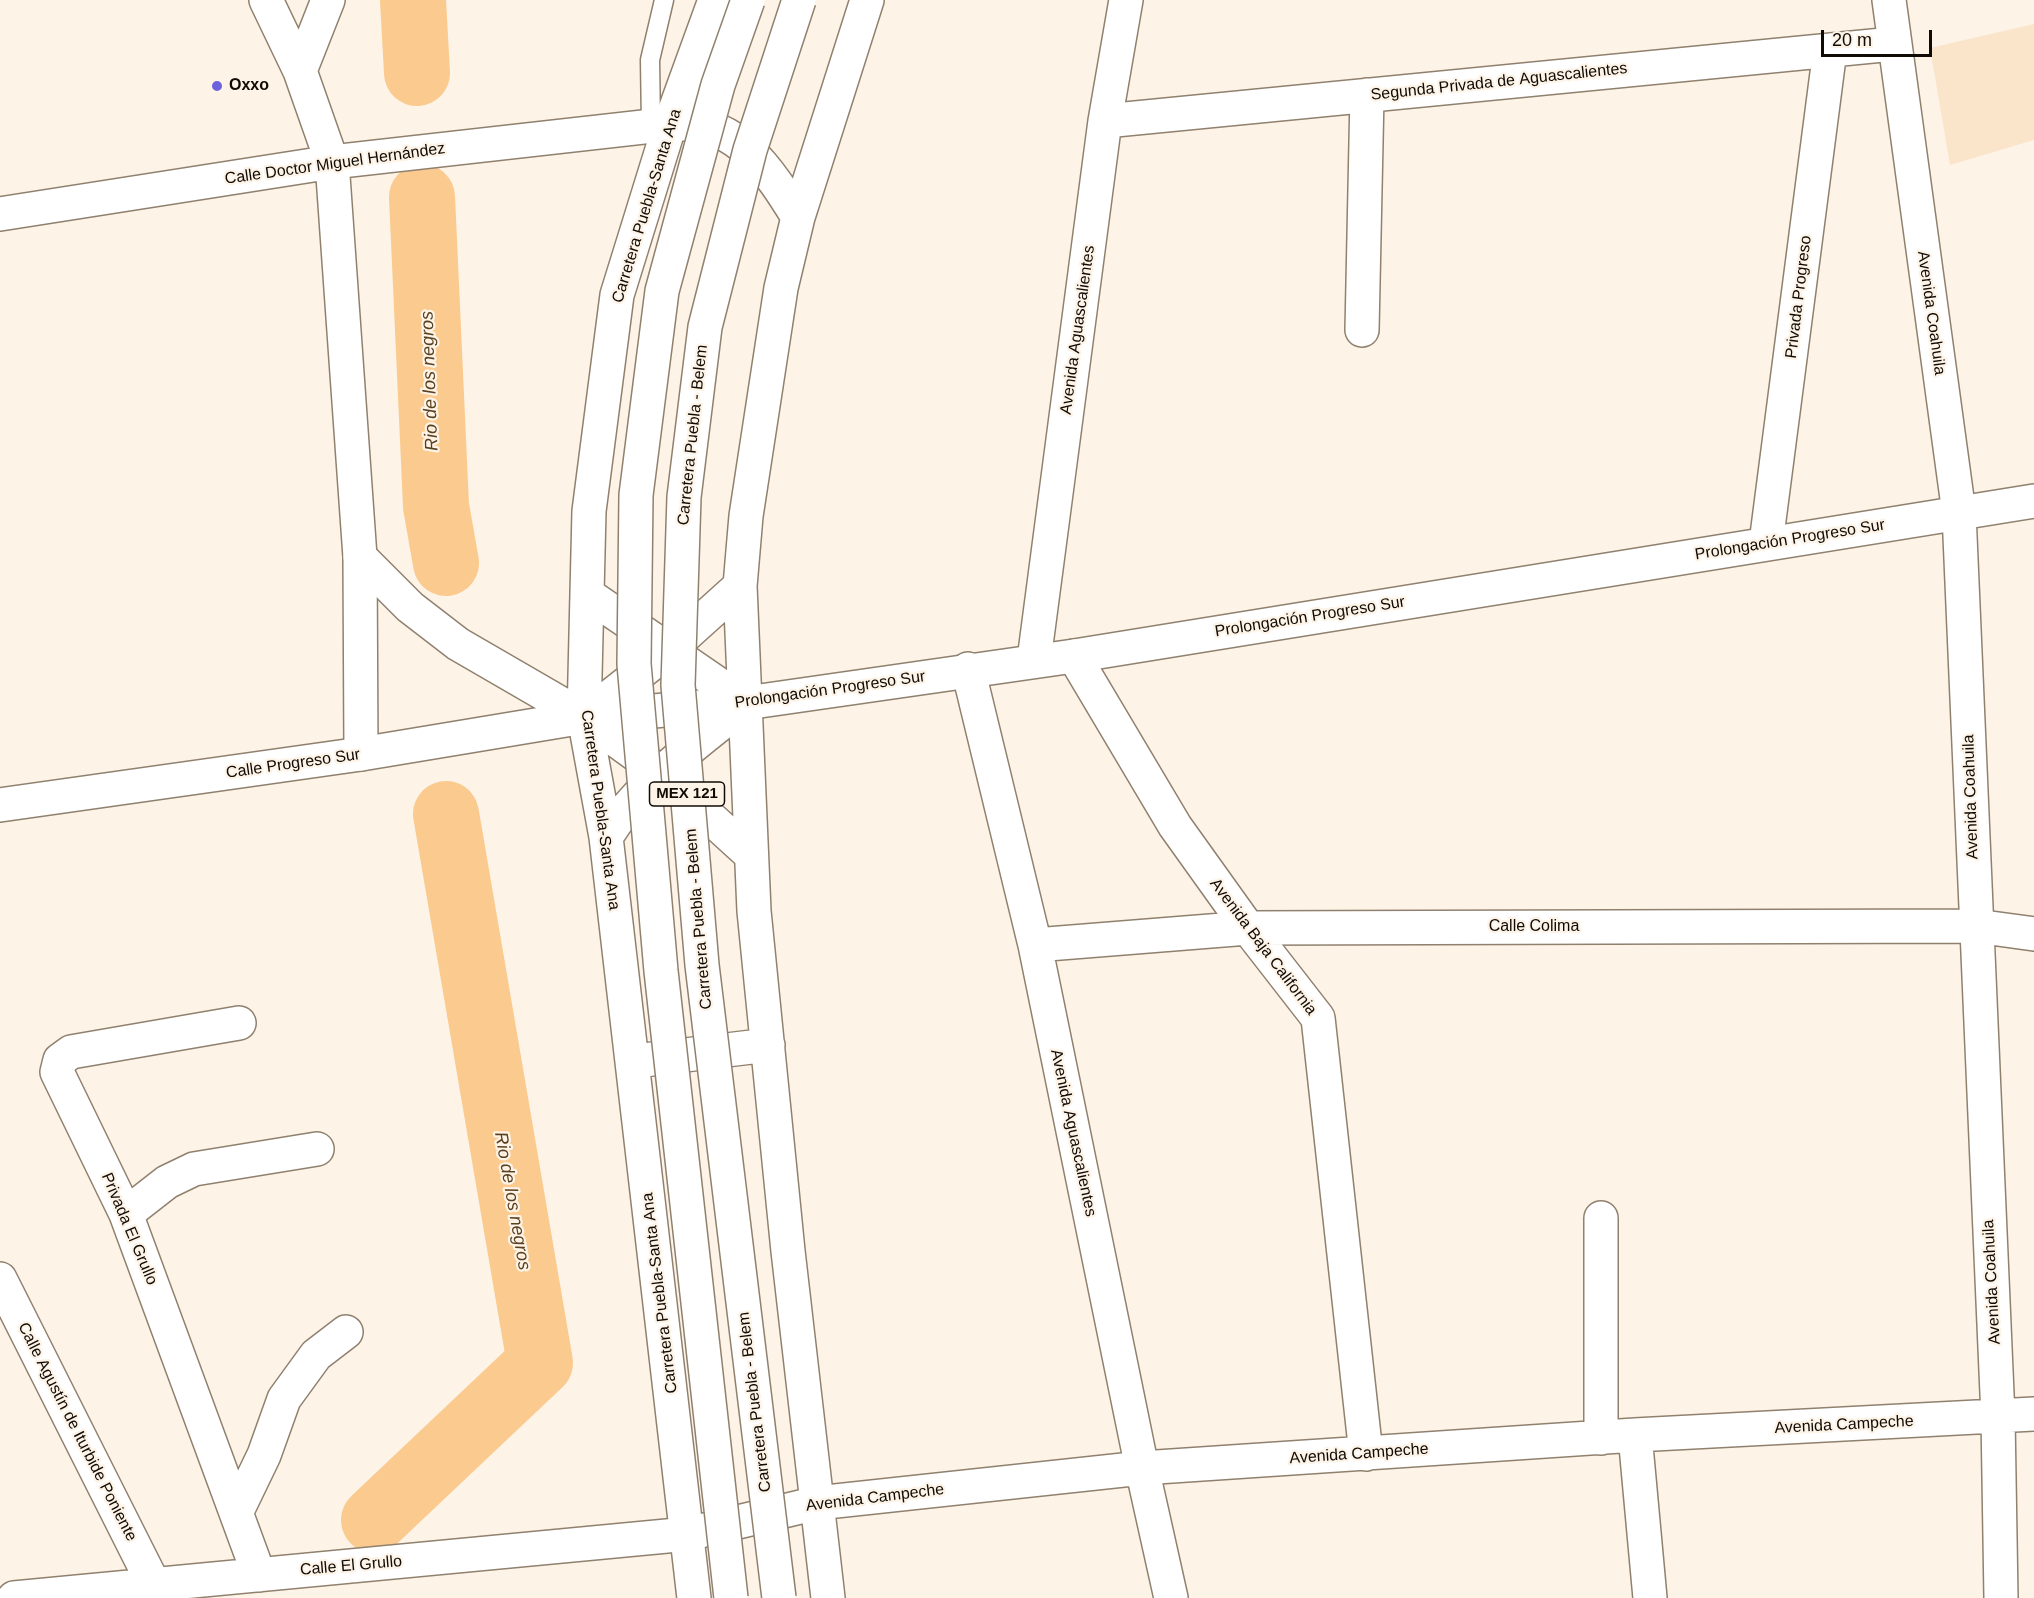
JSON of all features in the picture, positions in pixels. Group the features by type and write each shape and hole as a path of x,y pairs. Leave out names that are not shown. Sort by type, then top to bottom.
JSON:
{"street":[{"path":"266,0 300,71 332,162 360,557 361,754"},
{"path":"300,71 328,0"},
{"name":"Carretera Puebla-Santa Ana","path":"694,1598 606,837 584,717 589,511 617,295 661,125 715,0"},
{"name":"MEX 121","path":"731,1598 661,971 634,664 636,495 662,291 718,85 748,0"},
{"name":"Carretera Puebla - Belem","path":"779,1598 702,965 678,685 684,497 705,327 750,150 800,0"},
{"path":"828,1598 788,1251 750,854 741,586 746,516 769,355 798,216 867,0"},
{"name":"Avenida Aguascalientes","path":"1034,660 1105,121 1126,0"},
{"name":"Avenida Coahuila","path":"1889,0 1893,44 1959,513 1998,1418 2001,1598"},
{"name":"Segunda Privada de Aguascalientes","path":"1105,121 1893,44"},
{"name":"Privada Progreso","path":"1766,543 1830,50"},
{"path":"1362,330 1367,95"},
{"name":"Calle Doctor Miguel Hernández","path":"0,214 332,162 695,123 730,135 770,171 798,216"},
{"name":"Prolongación Progreso Sur","path":"584,717 746,704 968,669 1074,656 2034,501"},
{"path":"360,557 410,607 458,644 584,717 661,773 750,854"},
{"path":"584,717 669,650 741,586"},
{"path":"588,594 746,704"},
{"name":"Avenida Baja California","path":"1074,656 1175,826 1248,928 1318,1018 1366,1454"},
{"name":"Avenida Aguascalientes","path":"968,669 1035,945 1142,1468 1171,1598"},
{"path":"606,837 619,817 661,773 746,704"},
{"name":"Calle Progreso Sur","path":"0,805 361,754 584,717"},
{"name":"Calle Colima","path":"1035,945 1248,928 1976,926 2034,934"},
{"name":"Privada El Grullo","path":"239,1023 71,1052 60,1060 57,1072 126,1214 259,1575"},
{"path":"633,1061 768,1045"},
{"path":"126,1214 167,1182 194,1169 316,1149"},
{"path":"1601,1218 1601,1438"},
{"name":"Calle Agustín de Iturbide Poniente","path":"0,1279 154,1585"},
{"path":"237,1511 264,1455 284,1399 316,1355 346,1332"},
{"name":"Avenida Campeche","path":"688,1534 817,1503 1142,1468 1635,1435 1998,1418 2034,1414"},
{"path":"1635,1435 1650,1598"},
{"name":"Calle El Grullo","path":"14,1598 688,1534"}],"lane":[{"path":"661,125 650,60 664,0"}],"shaded area":[{"path":"2034,24 2034,140 1950,165 1930,48"}],"waterway":[{"name":"Rio de los negros","path":"413,0 417,73"},
{"name":"Rio de los negros","path":"422,197 436,506 446,563"},
{"name":"Rio de los negros","path":"374,1520 540,1363 446,814"}],"place":[{"name":"Oxxo","path":"217,86"}]}
